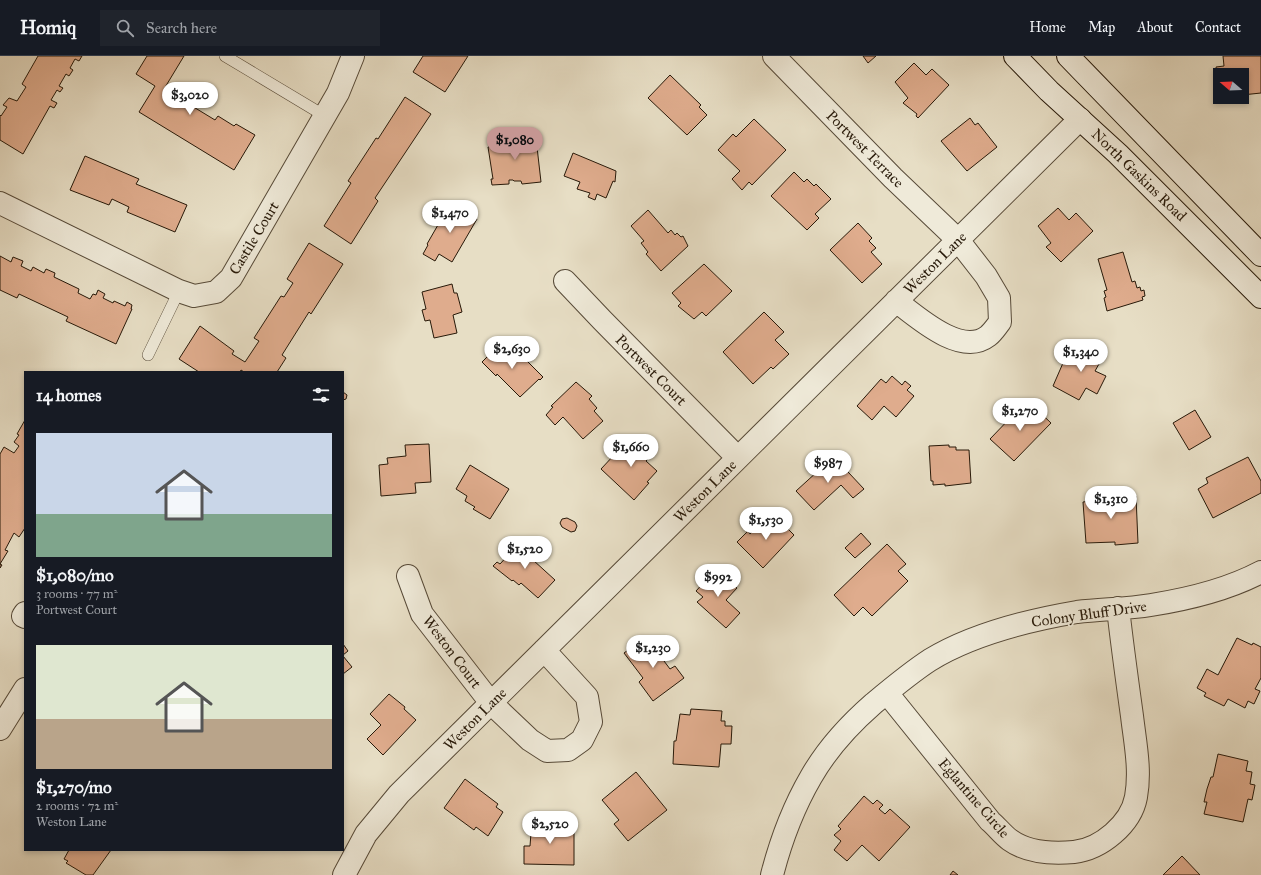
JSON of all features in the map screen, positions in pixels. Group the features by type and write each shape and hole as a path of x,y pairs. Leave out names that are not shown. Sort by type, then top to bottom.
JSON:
{"street":[{"name":"Castile Court","path":"0,203 179,291 194,296 216,292 231,278 326,116 338,93 353,56"},
{"name":"Portwest Terrace","path":"774,56 893,178 958,240 986,276 999,298 1000,322 987,337 968,343 944,335 922,322 896,301"},
{"name":"North Gaskins Road","path":"1015,56 1049,91 1080,119 1261,297"},
{"name":"North Gaskins Road","path":"1068,56 1261,255"},
{"name":"Weston Lane","path":"344,875 366,834 383,812 544,650 1080,119"},
{"name":"Portwest Court","path":"566,281 602,320 738,458"},
{"name":"Colony Bluff Drive","path":"772,875 787,826 812,776 836,741 853,722 887,693 930,660 996,630 1076,612 1150,605 1185,598 1244,581 1261,572"},
{"name":"Weston Court","path":"408,576 422,614 491,703 530,740 547,751 568,750 582,740 591,722 587,698 544,650"},
{"name":"Eglantine Circle","path":"887,693 981,810 1010,840 1029,850 1057,853 1077,851 1088,848 1114,833 1122,825 1132,810 1136,798 1137,759 1118,608"},
{"path":"0,729 24,691"}],"lane":[{"path":"224,56 326,116"},
{"path":"148,355 179,291"}],"building":[{"path":"38,56 82,56 79,61 75,59 70,68 73,70 69,76 66,74 59,86 63,88 60,92 57,90 51,100 57,103 54,108 50,106 23,154 0,140 0,115 1,116 7,107 3,105 9,98 17,101 26,87 22,84"},
{"path":"147,56 184,56 164,89 215,120 218,116 234,126 236,124 255,135 234,170 139,112 155,86 136,74"},
{"path":"423,56 468,56 445,92 413,72"},
{"path":"863,56 876,56 868,63"},
{"path":"1223,56 1261,56 1261,93 1249,94 1249,68 1216,68 1224,66"},
{"path":"914,63 926,75 932,69 949,85 918,118 916,116 917,114 903,103 908,98 895,82"},
{"path":"670,75 701,105 699,107 707,115 687,135 648,98"},
{"path":"405,97 431,114 375,198 378,201 351,244 324,226 351,183 348,181 376,138 378,139"},
{"path":"970,118 975,125 978,123 997,147 967,171 941,141"},
{"path":"754,119 786,150 752,185 749,182 742,190 732,179 740,171 718,150 733,134 736,137"},
{"path":"530,132 532,147 537,147 541,182 522,184 521,181 509,180 509,184 492,185 491,179 493,179 488,147 513,143 512,134"},
{"path":"573,153 616,171 615,182 613,181 606,198 597,194 595,200 588,197 590,193 577,189 580,182 564,176"},
{"path":"85,156 139,179 136,184 187,205 175,232 127,212 129,207 112,199 109,205 70,190"},
{"path":"794,172 804,182 807,179 814,186 816,184 831,199 815,214 819,218 807,230 771,196"},
{"path":"450,204 477,219 452,262 439,254 435,261 423,254 428,245 427,244"},
{"path":"1058,208 1069,220 1076,213 1093,231 1061,262 1046,247 1051,243 1038,226"},
{"path":"648,210 668,233 671,230 675,235 677,233 681,237 683,236 688,246 661,271 646,254 648,252 641,243 644,241 631,226"},
{"path":"858,223 872,238 869,241 876,248 871,252 882,264 862,283 830,250"},
{"path":"309,243 343,264 311,314 309,312 282,355 286,358 278,371 197,371 179,359 200,326 234,351 232,354 245,362 259,341 254,338 281,296 284,297 293,283 287,279"},
{"path":"1123,252 1132,282 1135,281 1137,288 1140,287 1141,291 1144,290 1145,296 1142,297 1143,300 1107,311 1104,291 1107,290 1098,259"},
{"path":"0,256 11,262 13,257 23,261 21,266 31,271 33,267 44,273 46,269 55,273 54,277 79,289 78,293 90,299 93,294 96,295 98,290 105,294 103,298 113,303 114,301 125,306 127,302 132,305 132,309 116,344 66,321 68,317 19,294 17,298 0,290"},
{"path":"704,264 732,291 706,316 702,312 694,319 678,306 681,303 672,293"},
{"path":"452,284 454,293 457,293 462,312 453,315 457,333 434,338 430,320 425,321 422,310 426,309 422,292"},
{"path":"764,312 784,332 775,340 789,354 773,369 771,367 753,384 723,352"},
{"path":"501,343 514,357 519,353 543,377 520,397 497,374 496,376 482,362"},
{"path":"1081,343 1104,355 1095,371 1106,376 1097,394 1086,388 1079,400 1053,386 1063,363 1065,365 1069,358 1073,360"},
{"path":"892,376 902,385 905,381 911,386 907,390 914,396 896,417 884,406 872,420 857,406 881,379 886,383"},
{"path":"576,382 592,396 589,399 597,408 594,411 603,421 583,439 563,417 555,425 546,415 553,407 551,406"},
{"path":"344,393 347,395 346,399 344,400"},
{"path":"1030,403 1051,423 1014,461 990,439 1014,414 1016,417"},
{"path":"1195,410 1211,437 1189,450 1173,423"},
{"path":"24,422 24,530 19,537 14,533 5,550 8,551 0,564 0,454 4,447 14,453 19,446 14,442 19,435 17,434"},
{"path":"628,440 634,446 640,440 654,453 646,461 657,471 634,500 601,469"},
{"path":"429,444 431,482 415,483 416,493 381,496 379,465 388,464 387,458 406,456 405,445"},
{"path":"949,445 949,447 956,447 956,450 969,450 971,483 945,486 945,484 933,485 933,481 931,481 929,446"},
{"path":"833,456 864,489 853,498 841,485 814,510 796,491 818,471 816,469 822,463 824,465"},
{"path":"1248,457 1261,481 1261,493 1213,518 1198,489 1208,483 1206,478"},
{"path":"470,465 509,489 490,519 473,509 475,507 465,501 467,496 456,489"},
{"path":"1111,495 1111,499 1136,496 1138,543 1115,545 1115,542 1086,543 1083,502 1099,500 1099,496"},
{"path":"776,517 794,535 763,568 737,542 748,531 750,534 762,522 766,526"},
{"path":"567,518 575,522 577,526 575,531 571,532 562,527 560,523 562,519"},
{"path":"861,533 871,544 855,558 845,548"},
{"path":"522,540 524,543 527,540 532,545 530,547 533,550 530,553 535,557 533,560 555,580 538,598 521,583 519,585 513,580 512,581 493,566 497,562 500,564"},
{"path":"887,544 906,564 898,571 908,581 872,616 863,607 854,616 834,595"},
{"path":"716,569 737,588 726,600 740,613 726,628 697,602 703,597 696,591"},
{"path":"646,637 670,669 675,666 684,678 653,701 639,682 643,678 624,653"},
{"path":"1237,638 1252,645 1253,643 1261,647 1261,678 1255,689 1260,691 1254,704 1248,701 1245,708 1228,699 1224,706 1204,696 1206,693 1197,688 1207,669 1218,675"},
{"path":"344,645 348,651 344,654"},
{"path":"344,657 352,667 344,673"},
{"path":"389,694 405,707 404,709 416,720 383,755 367,739 381,725 370,714"},
{"path":"691,709 722,711 721,721 725,721 725,726 732,726 731,744 721,744 719,767 673,764 674,741 676,741 680,714 690,715"},
{"path":"1218,754 1248,761 1246,771 1252,772 1250,784 1255,785 1252,800 1248,799 1243,822 1204,814 1207,802 1204,802 1207,789 1211,777 1213,777"},
{"path":"636,772 667,810 628,841 614,824 619,820 602,800"},
{"path":"465,779 498,804 496,807 503,812 488,836 476,827 474,830 444,808"},
{"path":"864,796 873,804 877,800 883,805 879,809 885,814 890,809 910,827 879,861 862,845 847,861 834,850 841,841 834,835 841,829 838,826"},
{"path":"532,820 552,820 552,824 563,824 563,829 574,829 574,865 524,864 524,846 530,846"},
{"path":"68,851 110,851 93,875 86,875 66,863 68,861 64,859"},
{"path":"1182,856 1200,875 1163,875"},
{"path":"953,871 958,875 950,875"}]}
